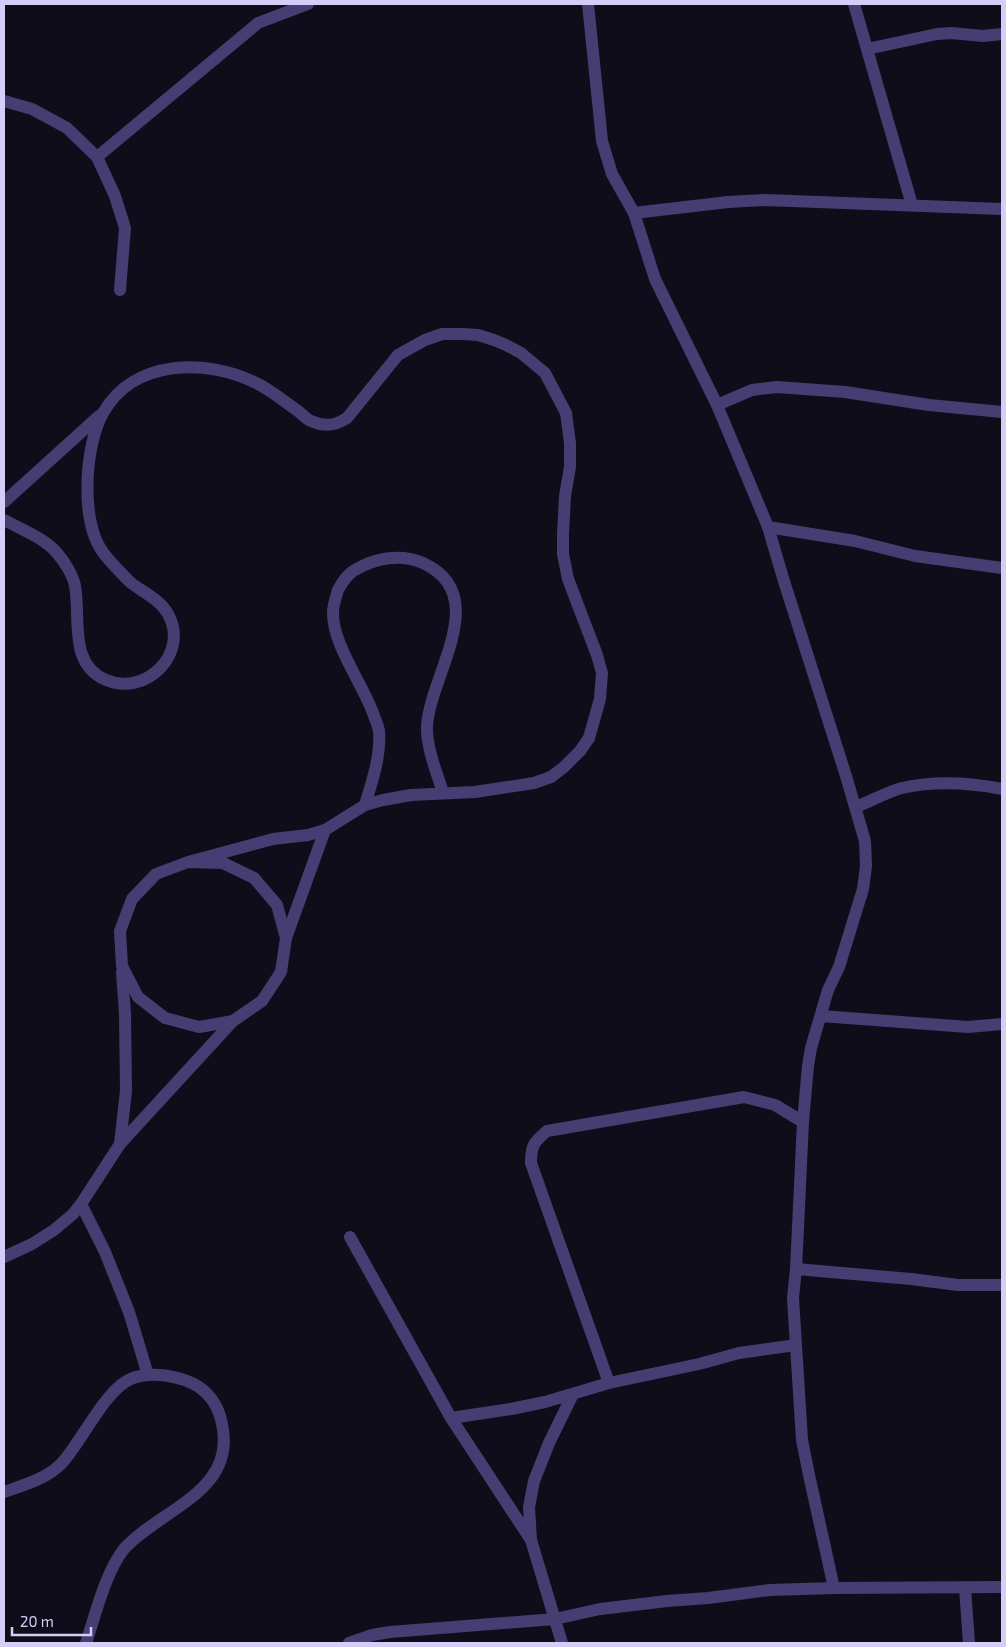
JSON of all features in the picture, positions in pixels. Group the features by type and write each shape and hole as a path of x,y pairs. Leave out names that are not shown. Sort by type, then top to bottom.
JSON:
{"street":[{"path":"97,157 258,23 308,4"},
{"path":"588,4 602,141 612,174 634,213 655,279 717,405 768,527 856,807 865,842 866,866 863,889 839,967 828,990 811,1048 808,1066 793,1298 802,1440 808,1475 834,1588"},
{"path":"854,4 912,205"},
{"path":"867,49 937,34 951,33 983,36 1002,34"},
{"path":"4,101 32,109 67,128 97,157 115,196 125,228 120,290"},
{"path":"634,213 728,202 765,200 1002,209"},
{"path":"4,502 103,413 115,396 129,383 145,374 164,369 220,369 239,375 258,383 310,421 329,426 347,418 398,355 425,340 442,334 478,335 506,345 520,353 545,373 566,413 570,443 570,467 565,496 563,554 568,579 602,673 600,700 589,738 580,751 564,767 551,776 534,783 475,792 410,795 365,805 325,830 308,835 273,839 188,862 156,874 132,899 120,931 125,1014 126,1091 120,1144"},
{"path":"717,405 752,390 776,387 844,392 1002,412"},
{"path":"4,520 42,540 63,561 74,584 78,642 88,666 106,680 118,683 146,680 158,671 168,659 173,646 173,630 168,614 159,603 130,581 101,550 92,525 87,488 89,465 96,431 103,413"},
{"path":"768,527 855,541 915,556 1002,568"},
{"path":"365,805 376,769 378,730 367,697 334,628 333,612 335,599 341,585 350,573 366,564 381,559 401,558 417,560 433,568 444,578 453,592 456,604 456,621 452,641 434,692 427,727 429,743 444,792"},
{"path":"856,807 900,789 915,786 964,784 1002,789"},
{"path":"4,1257 32,1244 54,1230 73,1214 120,1144 233,1020 262,1001 281,972 286,938 325,830"},
{"path":"188,862 223,863 254,878 277,905 286,938"},
{"path":"122,966 138,996 165,1018 199,1027 233,1020"},
{"path":"821,1016 968,1027 1002,1024"},
{"path":"609,1383 530,1163 530,1152 534,1141 547,1131 744,1097 775,1105 803,1122"},
{"path":"81,1204 105,1252 119,1286 148,1375"},
{"path":"350,1238 451,1418 531,1540"},
{"path":"796,1269 958,1285 1002,1285"},
{"path":"451,1418 545,1402 609,1383 699,1364 739,1353 796,1345"},
{"path":"4,1492 47,1475 61,1464 119,1385 133,1378 148,1375 172,1377 197,1386 216,1403 224,1430 224,1446 218,1467 211,1480 199,1492 123,1550 106,1584 86,1643"},
{"path":"562,1643 531,1540 529,1507 534,1480 549,1443 573,1394"},
{"path":"349,1643 372,1635 390,1632 555,1620 600,1609 770,1590 1002,1587"},
{"path":"965,1588 969,1643"}]}
